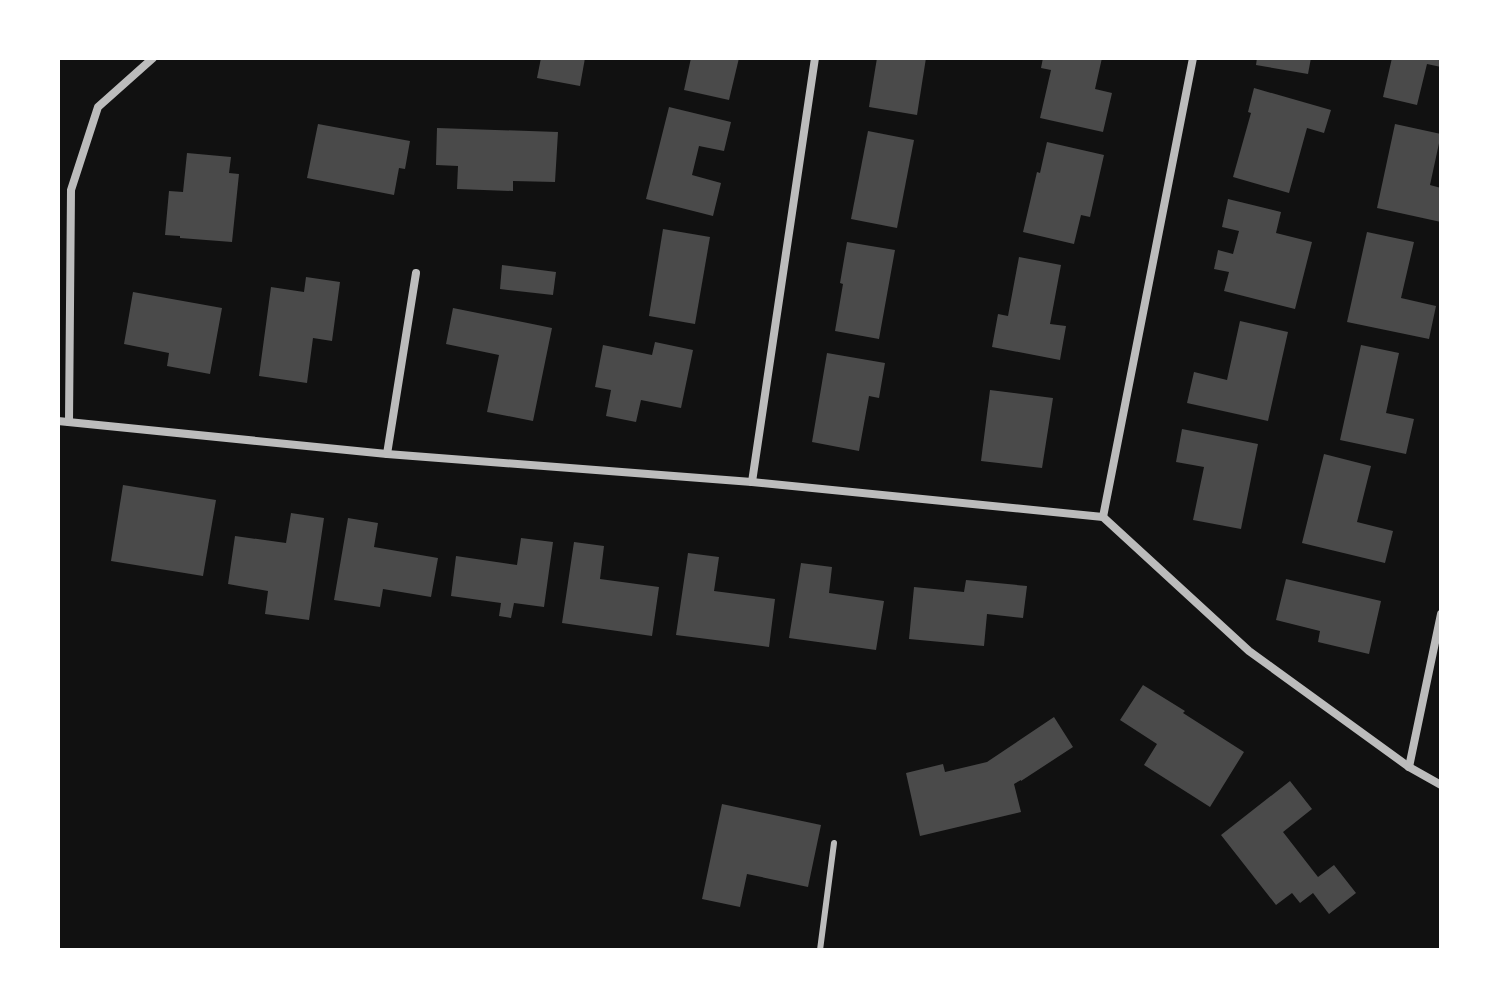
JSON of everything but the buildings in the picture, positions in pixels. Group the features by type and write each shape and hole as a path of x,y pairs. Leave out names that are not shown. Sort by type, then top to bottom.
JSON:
{"street":[{"path":"69,422 71,190 98,107 153,58"},
{"path":"752,482 815,58"},
{"path":"1103,517 1193,58"},
{"path":"387,454 416,273"},
{"path":"58,421 387,454 752,482 1103,517 1249,651 1409,767 1441,785"},
{"path":"1409,767 1441,614"}],"lane":[{"path":"820,950 834,843"}]}
